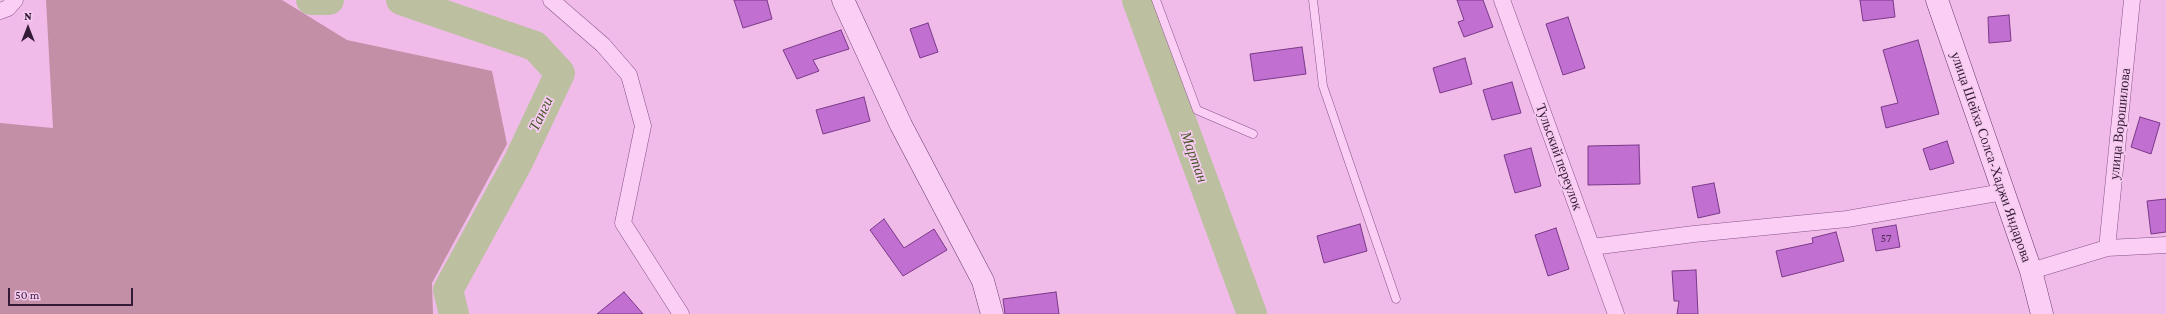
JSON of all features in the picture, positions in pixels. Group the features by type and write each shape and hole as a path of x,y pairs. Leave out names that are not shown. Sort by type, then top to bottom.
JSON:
{"street":[{"path":"0,11 8,8 15,0"},
{"path":"551,0 603,45 629,75 643,126 623,223 681,314"},
{"path":"843,0 901,125 983,281 992,314"},
{"name":"Тульский переулок","path":"1502,0 1616,314"},
{"name":"улица Шейха Солса-Хаджи Яндарова","path":"1937,0 2002,192 2031,271 2042,314"},
{"name":"улица Ворошилова","path":"2107,248 2132,0"},
{"path":"1592,247 1694,234 1847,219 2002,192"},
{"path":"2031,271 2107,248 2166,245"}],"lane":[{"path":"1156,0 1197,110 1253,134"},
{"path":"1313,0 1323,86 1396,299"}],"shaded area":[{"path":"46,0 282,0 347,40 492,71 507,144 432,283 433,314 0,314 0,123 53,128"}],"building":[{"path":"734,0 767,0 772,19 743,28"},
{"path":"1457,0 1483,0 1493,27 1464,37 1458,22 1464,20"},
{"path":"1860,0 1893,0 1895,17 1863,21"},
{"path":"2009,15 2011,41 1989,43 1988,17"},
{"path":"1568,17 1585,68 1563,75 1546,24"},
{"path":"928,23 938,52 920,58 910,29"},
{"path":"841,30 849,49 813,60 819,71 797,79 783,50"},
{"path":"1918,40 1939,114 1886,128 1881,107 1898,103 1883,50"},
{"path":"1302,47 1306,74 1254,81 1250,54"},
{"path":"1465,58 1472,84 1440,93 1433,68"},
{"path":"1512,82 1521,113 1492,120 1483,90"},
{"path":"864,97 870,121 823,134 816,110"},
{"path":"2140,117 2160,123 2151,154 2131,147"},
{"path":"1947,141 1954,163 1930,170 1923,149"},
{"path":"1639,145 1640,184 1588,185 1588,146"},
{"path":"1531,148 1541,186 1515,193 1504,155"},
{"path":"1714,183 1720,213 1698,218 1692,187"},
{"path":"2166,199 2166,232 2151,234 2147,201"},
{"path":"884,219 904,248 934,229 947,250 903,276 870,230"},
{"path":"1360,224 1367,251 1324,263 1317,236"},
{"path":"1896,225 1900,247 1876,251 1872,229"},
{"path":"1556,228 1569,269 1548,276 1535,235"},
{"path":"1836,232 1844,261 1782,277 1776,251 1813,243 1812,238"},
{"path":"1696,270 1698,314 1677,314 1679,301 1674,301 1672,271"},
{"path":"624,292 643,314 597,314"},
{"path":"1056,292 1059,314 1005,314 1003,299"}],"waterway":[{"name":"Танги","path":"311,0 329,0"},
{"name":"Танги","path":"401,0 535,46 560,73 518,162 448,290 454,314"},
{"name":"Мартан","path":"1137,0 1252,314"}]}
